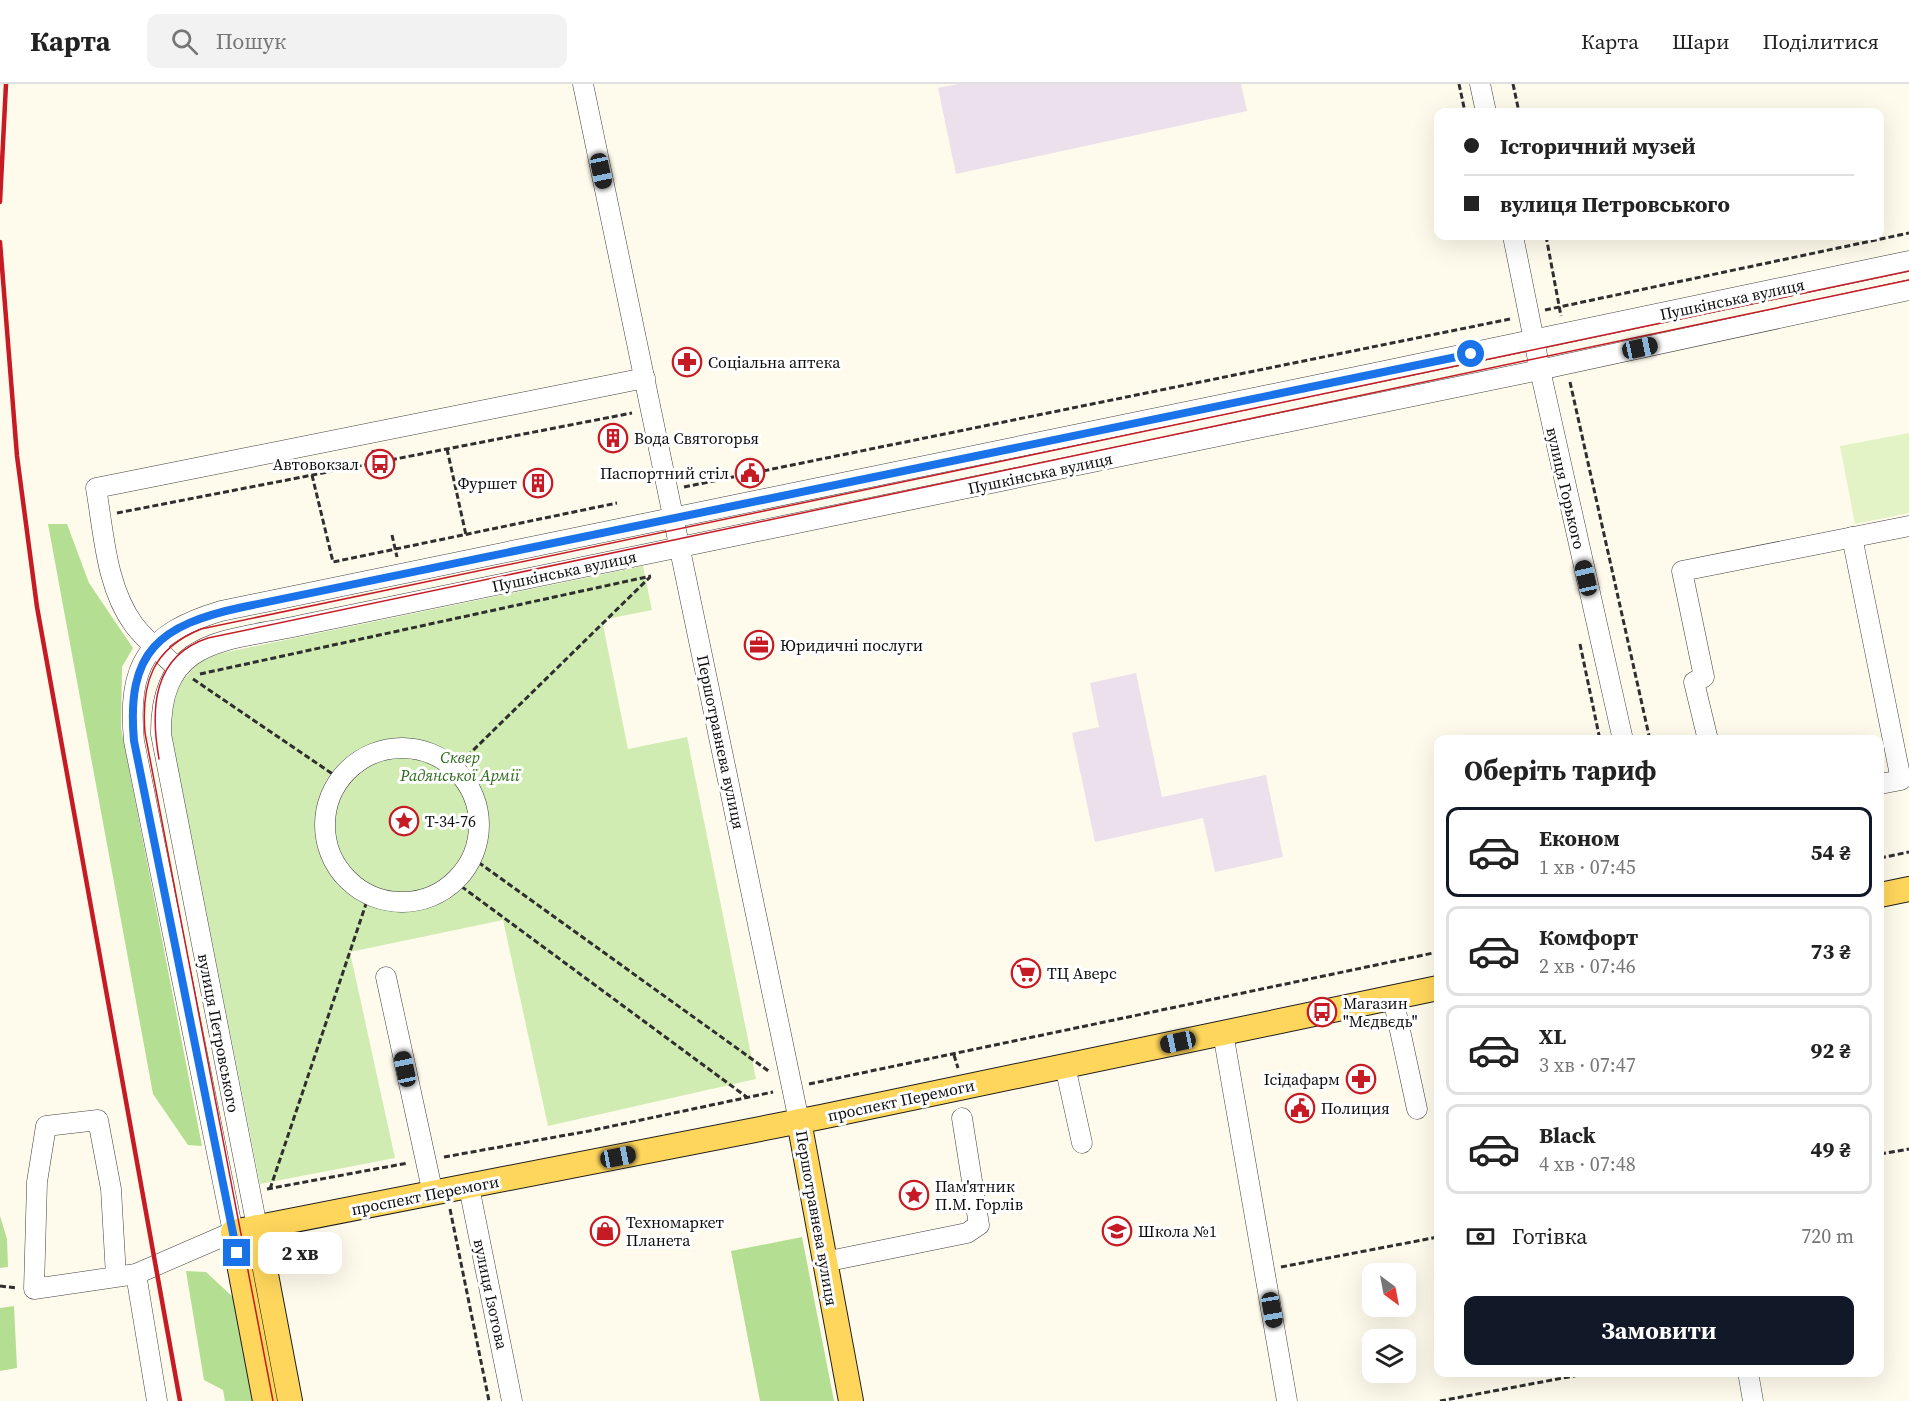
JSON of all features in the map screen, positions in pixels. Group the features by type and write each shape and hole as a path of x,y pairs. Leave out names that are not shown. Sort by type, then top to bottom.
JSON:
{"main road":[{"path":"1884,895 1909,889"},
{"name":"проспект Перемоги","path":"233,1232 799,1121 1434,989"},
{"name":"Першотравнева вулиця","path":"799,1121 850,1401"},
{"name":"вулиця Петровського","path":"257,1227 290,1401"},
{"name":"вулиця Петровського","path":"233,1232 265,1401"}],"street":[{"name":"Першотравнева вулиця","path":"583,84 799,1121"},
{"path":"1480,84 1485,108"},
{"name":"вулиця Горького","path":"1514,240 1540,370 1622,735"},
{"name":"Пушкінська вулиця","path":"153,647 190,620 220,612 1535,341 1909,261"},
{"name":"Пушкінська вулиця","path":"176,667 198,650 213,645 1540,370 1909,290"},
{"path":"176,667 153,647 128,616 114,588 96,488 645,378"},
{"path":"1707,735 1694,682 1704,677 1682,571 1909,526"},
{"path":"1852,537 1901,780 1884,783"},
{"name":"вулиця Петровського","path":"153,647 141,665 133,688 134,741 233,1232"},
{"name":"вулиця Петровського","path":"176,667 165,690 161,734 257,1227"},
{"path":"386,750 423,751 440,758 454,769 466,784 475,801 478,820 477,839 471,857 454,881 423,899 396,902 369,895 342,874 327,844 326,810 340,779 353,766 386,750"},
{"name":"вулиця Ізотова","path":"386,977 425,1160 449,1191 512,1401"},
{"path":"1393,998 1417,1109"},
{"path":"1223,1033 1287,1401"},
{"path":"1065,1066 1082,1143"},
{"path":"824,1262 967,1233 979,1226 962,1118"},
{"path":"116,1276 111,1189 98,1120 46,1126 37,1182 34,1289 136,1274 233,1232"},
{"path":"136,1274 157,1401"},
{"path":"1749,1377 1753,1401"}],"path":[{"path":"1459,84 1463,108"},
{"path":"1513,84 1519,108"},
{"path":"1884,238 1909,233"},
{"path":"1547,240 1560,307 1562,335"},
{"path":"668,490 1529,314 1876,240"},
{"path":"1566,364 1649,735"},
{"path":"101,516 652,410"},
{"path":"370,433 379,476"},
{"path":"447,449 466,535"},
{"path":"312,475 333,562 617,503"},
{"path":"454,769 681,547"},
{"path":"340,779 190,676 651,576"},
{"path":"1884,857 1909,852"},
{"path":"471,857 792,1088"},
{"path":"454,881 748,1098"},
{"path":"257,1227 369,895"},
{"path":"250,1192 748,1098 1434,953"},
{"path":"1884,1154 1909,1149"},
{"path":"449,1191 489,1401"},
{"path":"1264,1270 1434,1238"},
{"path":"1440,1401 1568,1377"}],"shaded area":[{"path":"958,84 1241,84 1247,111 956,174 938,88"},
{"path":"1136,673 1162,797 1266,775 1283,857 1215,872 1203,818 1095,842 1072,733 1099,727 1090,683"}],"green space":[{"path":"1909,433 1909,513 1855,524 1840,446"},
{"path":"48,524 67,524 89,583 133,648 122,667 121,728 202,1146 188,1145 153,1094"},
{"name":"Сквер Радянської Армії","path":"643,566 652,610 602,620 628,749 687,737 756,1079 548,1126 503,920 350,952 395,1158 260,1184 169,722 179,685 203,657"},
{"path":"0,1216 7,1239 8,1267 0,1268"},
{"path":"802,1237 834,1401 760,1401 731,1251"},
{"path":"186,1271 206,1272 234,1298 252,1401 225,1401 223,1390 204,1380"},
{"path":"14,1306 17,1368 0,1371 0,1308"}],"tram line":[{"path":"273,1401 145,733 145,698 153,670 171,647 184,637 201,629 1909,271"},
{"path":"159,759 156,740 156,703 166,671 176,657 190,646 208,638 1909,280"}],"railway":[{"path":"0,202 6,84"},
{"path":"0,242 17,456 37,607 180,1401"}],"place":[{"name":"Соціальна аптека","path":"687,362"},
{"name":"Вода Святогорья","path":"613,438"},
{"name":"Автовокзал","path":"380,464"},
{"name":"Паспортний стіл","path":"750,473"},
{"name":"Фуршет","path":"538,483"},
{"name":"Юридичні послуги","path":"759,645"},
{"name":"Т-34-76","path":"404,821"},
{"name":"ТЦ Аверс","path":"1026,973"},
{"name":"Магазин \"Мєдвєдь\"","path":"1322,1012"},
{"name":"Ісідафарм","path":"1361,1079"},
{"name":"Полиция","path":"1300,1108"},
{"name":"Пам'ятник П.М. Горлів","path":"914,1195"},
{"name":"Техномаркет Планета","path":"605,1231"},
{"name":"Школа №1","path":"1117,1231"}],"route":[{"path":"237,1253 134,741 131,714 133,688 141,665 153,647 172,631 190,620 243,607 1471,354"}]}
